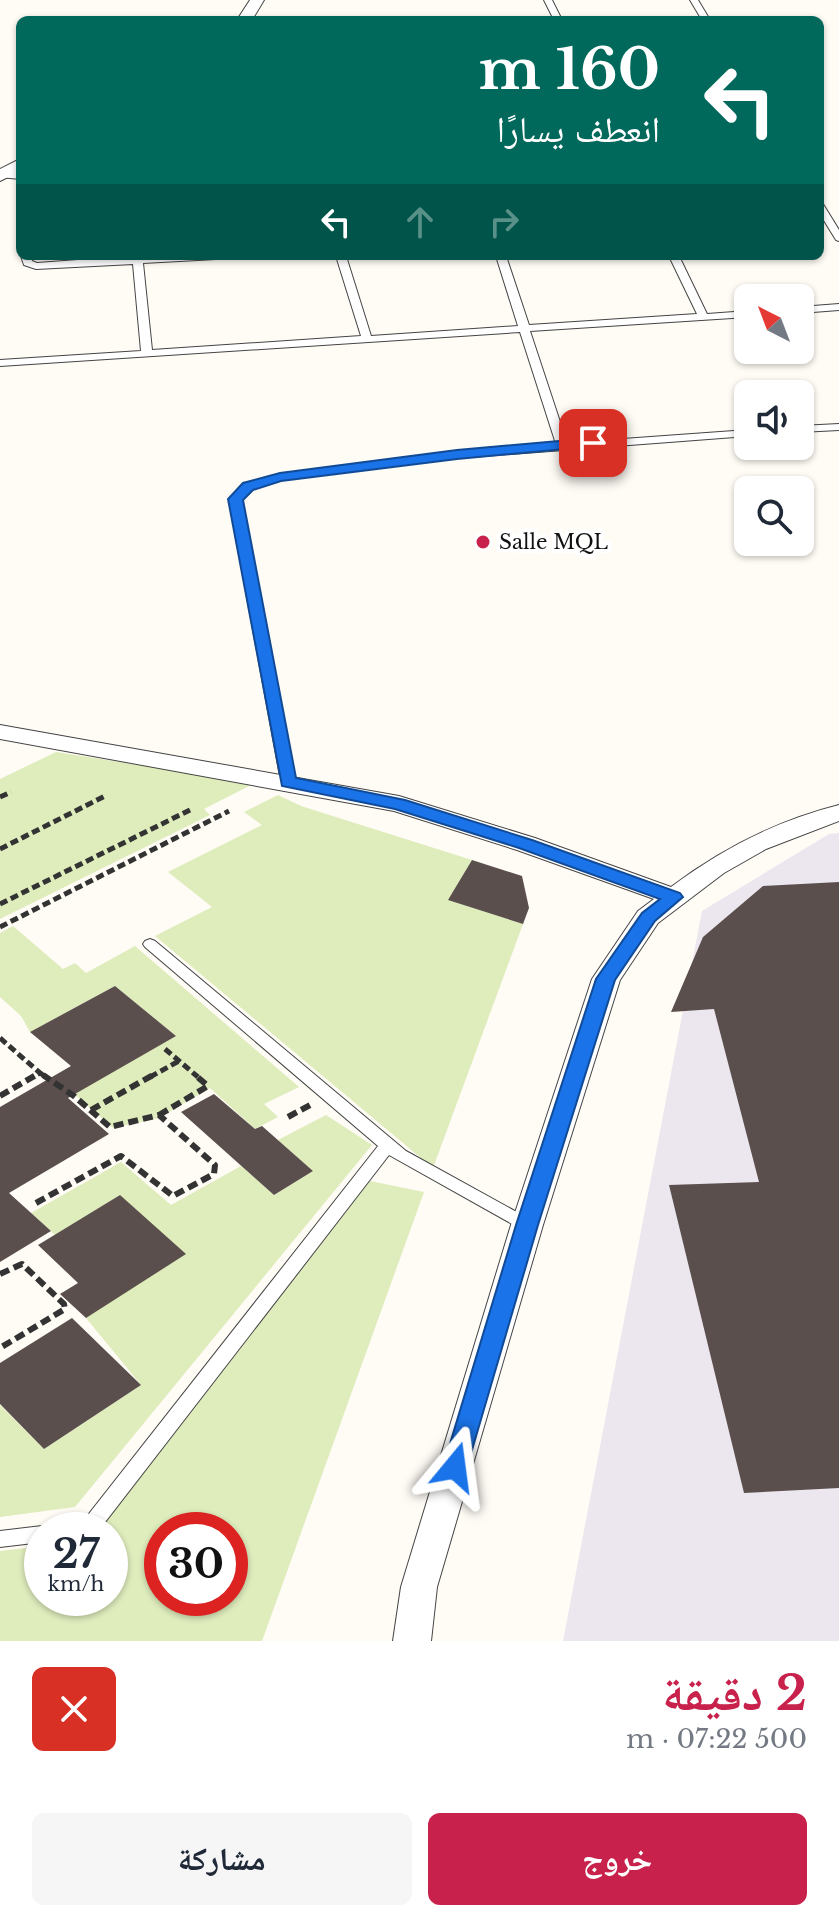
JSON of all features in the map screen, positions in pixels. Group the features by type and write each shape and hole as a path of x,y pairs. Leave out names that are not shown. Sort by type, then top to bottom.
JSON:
{"street":[{"path":"0,732 399,804 526,844 674,897"},
{"path":"412,1641 419,1587 527,1225 606,979 648,917 715,867 757,843 804,823 839,813"}],"lane":[{"path":"824,213 839,238"},
{"path":"27,260 36,266 112,260"},
{"path":"137,260 147,354"},
{"path":"342,260 367,340"},
{"path":"502,260 562,445"},
{"path":"676,260 704,318"},
{"path":"814,309 839,307"},
{"path":"0,363 734,315"},
{"path":"814,428 839,427"},
{"path":"288,782 235,499 238,493 280,477 562,445 734,434"},
{"path":"150,944 388,1145 411,1162 527,1225"},
{"path":"102,1512 388,1145"},
{"path":"0,1539 24,1536"}],"path":[{"path":"0,797 11,792"},
{"path":"0,849 107,795"},
{"path":"0,904 192,809"},
{"path":"0,927 229,811"},
{"path":"0,1038 111,1127 159,1115 208,1086 165,1049"},
{"path":"91,1110 179,1061"},
{"path":"0,1096 40,1073"},
{"path":"36,1203 121,1156 173,1196 214,1174 215,1165 159,1115"},
{"path":"0,1274 22,1264 64,1304 65,1309 0,1348"}],"shaded area":[{"path":"839,833 839,1641 563,1641 702,911 829,834"}],"green space":[{"path":"56,752 255,783 204,809 210,815 0,919 0,779"},
{"path":"278,795 301,806 472,860 449,900 523,924 433,1168 155,936 212,907 168,872 262,825 244,812"},
{"path":"13,926 63,969 75,963 86,973 135,946 299,1087 264,1104 278,1117 255,1129 210,1088 159,1118 113,1128 72,1092 176,1036 115,986 30,1032 21,1016 0,997 0,933"},
{"path":"326,1115 372,1145 75,1507 0,1517 0,1405 44,1449 141,1385 86,1318 120,1195 55,1235 31,1213 121,1162 171,1205 241,1166 274,1195 313,1171 278,1140"},
{"path":"370,1181 424,1192 262,1641 0,1641 0,1551 24,1548 24,1616 128,1616 128,1512 111,1512"}],"building":[{"path":"472,860 522,876 529,908 523,924 448,900"},
{"path":"839,882 839,1488 744,1493 669,1185 759,1182 714,1009 671,1012 703,937 763,886"},
{"path":"115,986 176,1036 68,1098 109,1134 9,1193 51,1231 0,1262 0,1107 71,1066 30,1032"},
{"path":"214,1094 255,1129 262,1126 313,1171 274,1195 181,1112"},
{"path":"120,1195 186,1254 86,1318 60,1294 78,1283 38,1245"},
{"path":"72,1318 141,1385 44,1449 0,1404 0,1363"}],"place":[{"name":"Salle MQL","path":"483,542"}],"route":[{"path":"455,1467 527,1225 606,979 648,917 674,897 526,844 399,804 288,782 235,499 248,487 280,477 457,455 593,443"}]}
